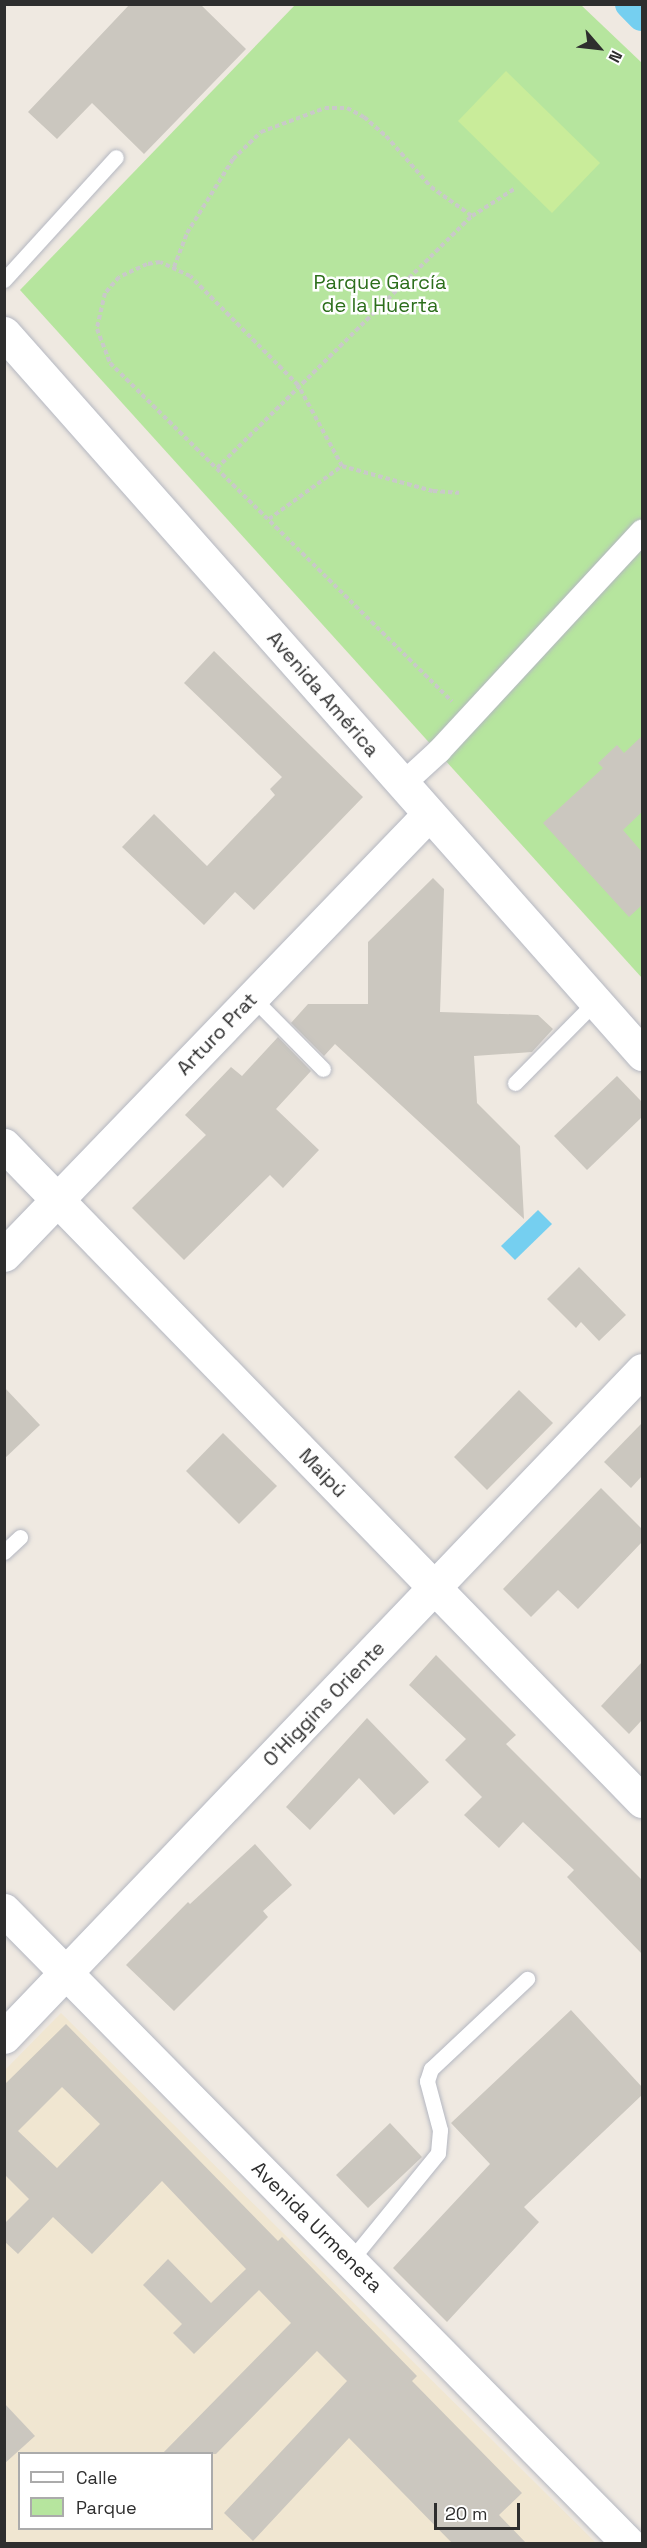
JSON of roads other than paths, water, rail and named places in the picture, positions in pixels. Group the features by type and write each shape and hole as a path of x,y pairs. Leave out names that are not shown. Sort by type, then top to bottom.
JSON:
{"street":[{"name":"Avenida América","path":"4,333 642,1054"},
{"path":"403,784 470,718 642,532"},
{"name":"Arturo Prat","path":"4,1255 429,814"},
{"name":"Maipú","path":"4,1145 642,1801"},
{"name":"O'Higgins Oriente","path":"4,2037 642,1370"},
{"name":"Avenida Urmeneta","path":"4,1910 629,2544"}],"lane":[{"path":"4,280 116,157"},
{"path":"252,998 323,1068"},
{"path":"515,1083 596,1002"},
{"path":"4,1552 20,1537"},
{"path":"350,2261 438,2153 437,2110 427,2081 431,2069 527,1979"}],"water":[{"path":"538,1210 552,1224 515,1260 501,1246"}],"waterway":[{"path":"630,4 642,16"}],"park label":[{"name":"Parque García de la Huerta","path":"380,294"}]}
